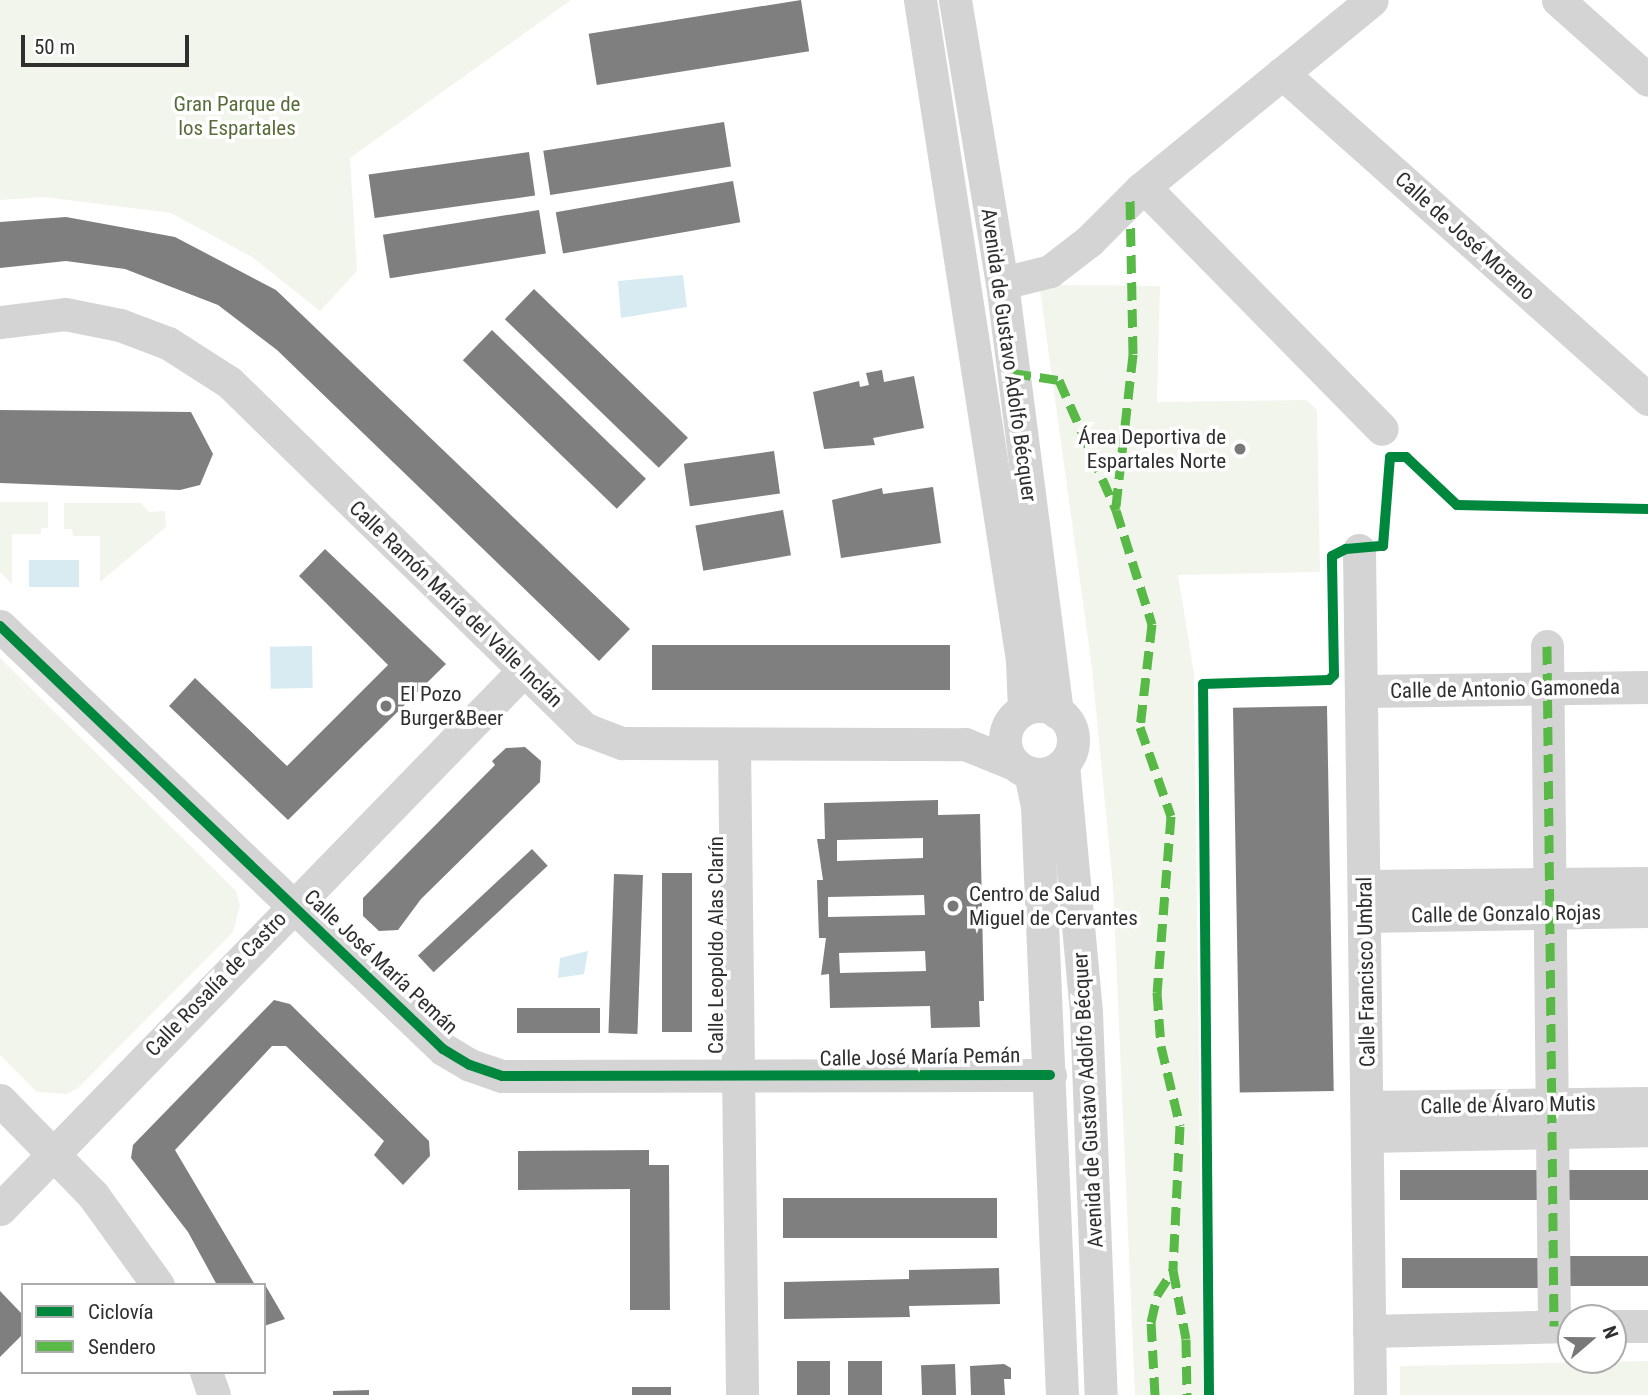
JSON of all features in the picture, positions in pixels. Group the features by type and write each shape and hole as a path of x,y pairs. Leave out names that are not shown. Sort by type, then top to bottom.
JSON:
{"street":[{"name":"Avenida de Gustavo Adolfo Bécquer","path":"920,0 1022,660 1017,716"},
{"name":"Avenida de Gustavo Adolfo Bécquer","path":"954,0 1002,283 1057,712"},
{"path":"1002,283 1049,271 1144,187 1372,0"},
{"path":"1558,0 1648,80"},
{"name":"Calle de José Moreno","path":"1282,73 1648,399"},
{"path":"1144,187 1382,429"},
{"name":"Calle Ramón María del Valle Inclán","path":"0,322 65,314 120,325 168,343 229,382 522,672 585,729 622,744 965,744 1022,769"},
{"name":"Calle Francisco Umbral","path":"1359,550 1363,691 1370,1395"},
{"name":"Calle José María Pemán","path":"0,626 443,1049 470,1065 502,1076 737,1079 1050,1075"},
{"path":"1547,646 1552,1118 1561,1304"},
{"name":"Calle Rosalía de Castro","path":"0,1209 292,905 522,672"},
{"name":"Calle de Antonio Gamoneda","path":"1363,691 1648,687"},
{"path":"1041,706 1057,712 1073,737 1063,764 1048,774 1022,769 1005,744 1017,716 1041,706"},
{"name":"Calle Ramón María del Valle Inclán","path":"965,744 1017,716"},
{"name":"Calle Leopoldo Alas Clarín","path":"734,746 742,1395"},
{"name":"Avenida de Gustavo Adolfo Bécquer","path":"1063,764 1086,1013 1101,1395"},
{"name":"Avenida de Gustavo Adolfo Bécquer","path":"1022,769 1037,806 1062,1395"},
{"name":"Calle de Gonzalo Rojas","path":"1549,899 1648,883"},
{"name":"Calle de Gonzalo Rojas","path":"1365,901 1549,899 1648,911"},
{"path":"0,1100 55,1153 93,1195 157,1283"},
{"name":"Calle de Álvaro Mutis","path":"1368,1121 1552,1118 1648,1103"},
{"name":"Calle de Álvaro Mutis","path":"1552,1118 1648,1130"},
{"path":"1627,1326 1648,1325"},
{"path":"1369,1332 1557,1326"},
{"path":"207,1374 214,1395"}],"green space":[{"name":"Gran Parque de los Espartales","path":"0,0 571,0 350,158 357,271 320,311 252,257 171,213 44,197 0,200"},
{"path":"1059,285 1160,286 1157,402 1306,400 1317,410 1320,572 1178,575 1194,673 1203,1395 1135,1395 1113,886 1092,668 1040,290"},
{"path":"0,502 48,502 48,528 41,528 41,534 12,534 12,584 0,572"},
{"path":"64,503 141,503 149,512 165,511 166,527 100,582 100,536 73,536 72,529 64,529"},
{"path":"0,658 236,891 240,905 233,932 77,1089 66,1094 37,1092 0,1055"},
{"path":"1627,1361 1648,1361 1648,1395 1400,1395 1400,1366 1557,1363 1557,1374 1627,1374"}],"shaded area":[{"path":"683,275 687,307 621,318 618,281"},
{"path":"29,560 79,560 79,587 29,587"},
{"path":"312,646 313,688 271,689 270,647"},
{"path":"588,951 584,974 558,978 560,958"}],"building":[{"path":"801,0 809,51 597,85 589,34"},
{"path":"724,122 731,166 550,195 543,151"},
{"path":"529,152 535,196 375,218 369,175"},
{"path":"733,181 740,222 563,254 556,212"},
{"path":"539,210 546,253 390,278 383,235"},
{"path":"66,217 175,237 276,290 630,629 599,661 277,350 218,305 125,269 66,261 0,268 0,222"},
{"path":"534,289 688,438 659,468 505,319"},
{"path":"492,330 646,479 617,509 463,360"},
{"path":"882,370 884,382 914,376 924,428 873,438 875,445 824,449 813,392 859,381 860,387 869,385 866,373"},
{"path":"0,410 191,412 213,454 200,485 180,490 0,483"},
{"path":"774,451 780,494 690,506 684,464"},
{"path":"933,487 941,543 841,558 832,500 882,488 883,494"},
{"path":"783,510 791,555 703,571 695,525"},
{"path":"325,549 446,664 288,820 169,706 195,678 287,766 388,665 299,576"},
{"path":"652,645 950,645 950,690 652,690"},
{"path":"1327,706 1334,1091 1240,1093 1233,708"},
{"path":"525,747 541,761 540,782 421,899 398,930 379,931 363,916 363,898 495,765 492,761 506,748"},
{"name":"Centro de Salud Miguel de Cervantes","path":"938,800 938,815 980,814 984,1001 979,1001 980,1027 931,1028 930,1006 830,1008 829,974 821,975 826,938 819,938 817,880 823,880 817,839 825,839 824,803","holes":["923,838 923,858 837,861 837,840","924,895 925,915 828,917 828,897","925,951 926,971 840,973 839,953"]},
{"path":"532,849 548,866 434,972 418,955"},
{"path":"662,873 692,873 692,1032 662,1032"},
{"path":"614,874 643,875 637,1034 608,1033"},
{"path":"274,1000 290,1004 429,1141 430,1156 403,1185 374,1155 384,1141 286,1046 272,1046 175,1150 254,1283 216,1283 188,1232 131,1158 133,1145"},
{"path":"517,1008 600,1008 600,1033 517,1033"},
{"path":"649,1150 649,1165 669,1165 670,1310 630,1310 630,1189 518,1190 518,1151"},
{"path":"1400,1170 1542,1170 1542,1200 1400,1200"},
{"path":"1565,1170 1648,1170 1648,1200 1565,1200"},
{"path":"783,1198 997,1198 997,1238 783,1238"},
{"path":"1567,1256 1648,1256 1648,1286 1567,1286"},
{"path":"1402,1258 1543,1258 1543,1288 1402,1288"},
{"path":"999,1268 1000,1304 909,1306 910,1317 784,1319 784,1282 909,1279 909,1270"},
{"path":"266,1286 285,1319 266,1325"},
{"path":"0,1291 21,1313 21,1336 0,1357"},
{"path":"797,1361 830,1361 830,1395 797,1395"},
{"path":"848,1361 882,1361 882,1395 848,1395"},
{"path":"955,1364 956,1395 922,1395 921,1365"},
{"path":"1004,1364 1011,1368 1011,1379 1004,1379 1005,1395 971,1395 970,1366"},
{"path":"632,1387 671,1387 671,1395 632,1395"},
{"path":"369,1390 369,1395 333,1395 333,1391"}],"marked path":[{"path":"1116,506 1133,354 1130,200"},
{"path":"1013,373 1059,380 1116,510 1152,624 1140,727 1171,816 1157,992 1161,1046 1180,1126 1173,1270 1186,1339 1187,1395"},
{"path":"1547,646 1554,1326"},
{"path":"1155,1395 1151,1322 1157,1295 1173,1270"}],"cycle path":[{"path":"1209,1395 1203,684 1329,680 1334,675 1332,556 1346,549 1383,546 1390,457 1406,457 1457,505 1648,509"},
{"path":"0,626 443,1049 470,1065 502,1076 1050,1075"}],"place":[{"name":"Área Deportiva de Espartales Norte","path":"1240,449"},
{"name":"El Pozo Burger&Beer","path":"386,706"},
{"name":"Centro de Salud Miguel de Cervantes","path":"953,906"}]}
